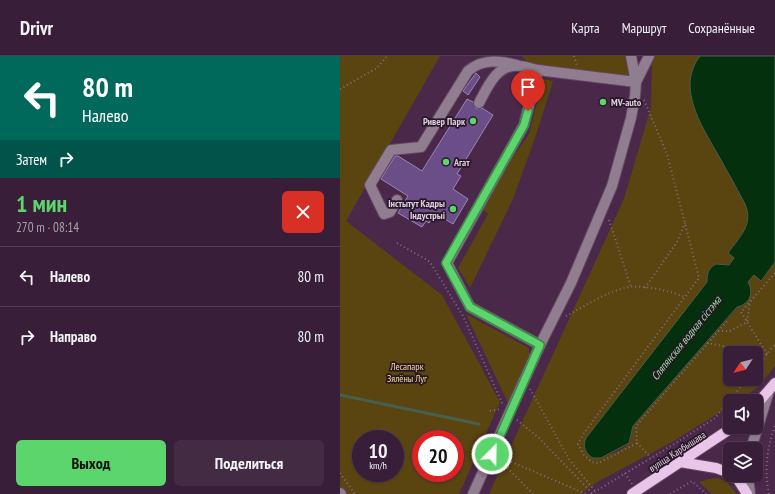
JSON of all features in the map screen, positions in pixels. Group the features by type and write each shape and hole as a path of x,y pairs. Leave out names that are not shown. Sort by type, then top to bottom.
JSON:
{"main road":[{"path":"763,397 772,387"},
{"name":"вуліца Карбышава","path":"632,494 723,434"},
{"path":"680,462 723,470"},
{"path":"740,482 749,494"}],"street":[{"path":"631,56 636,82"},
{"path":"473,494 540,345 571,283 612,186 631,118 636,82 649,56"},
{"path":"397,200 390,212 384,214 370,185 391,150 421,147 468,71 475,64 502,61 538,70 636,82"},
{"path":"479,103 490,83 497,74 507,68 517,65"},
{"path":"538,70 524,125 446,263 470,307 540,345"},
{"path":"753,442 772,387"},
{"path":"748,482 749,494"}],"path":[{"path":"340,89 377,68 387,56"},
{"path":"576,60 577,56"},
{"path":"637,443 599,463 592,462 584,455 578,444 584,433 699,278 667,154 643,97"},
{"path":"607,215 631,287"},
{"path":"645,288 677,242 685,223"},
{"path":"397,243 430,262 463,316 504,408 490,411"},
{"path":"767,354 741,312 775,273"},
{"path":"565,317 608,294 631,287 665,290 685,297"},
{"path":"747,322 750,301"},
{"path":"651,458 637,443 636,426 728,320"},
{"path":"718,331 730,331 747,322"},
{"path":"707,343 767,354"},
{"path":"763,359 775,344"},
{"path":"528,386 570,459 595,490"},
{"path":"514,418 539,438 591,493 715,418 741,386"},
{"path":"768,494 766,481 768,447 775,425"},
{"path":"473,447 485,451"},
{"path":"533,494 495,455 586,494"},
{"path":"340,473 355,494"},
{"path":"670,494 692,481 706,494"},
{"path":"676,490 677,494"}],"green space":[{"name":"Лесапарк Зялёны Луг","path":"340,56 440,56 346,221 442,295 500,402 459,494 340,494"},
{"path":"521,56 631,56 636,82 538,70"},
{"path":"650,56 700,56 693,68 690,80 694,106 704,130 744,202 748,217 747,223 745,229 728,253 734,258 728,265 716,264 707,277 707,282 586,438 584,445 601,458 627,446 630,443 633,426 738,307 742,306 748,301 751,290 748,282 754,275 762,281 775,262 775,366 763,381 763,346 723,346 723,386 759,386 748,394 723,394 723,410 672,442 599,481 581,494 489,494 624,199 651,107 652,63"},
{"path":"543,79 553,81 536,135 513,199 470,288 458,268 488,214 482,209 510,161 529,134"},
{"path":"466,314 529,348 529,356 508,403"},
{"path":"718,478 723,480 723,482 727,482 737,494 712,494 699,482"}],"water":[{"name":"Сляпянская водная сістэма","path":"700,56 775,56 775,262 761,281 754,275 748,282 751,294 748,301 737,307 633,426 629,443 601,458 593,458 585,450 584,444 586,438 707,282 711,267 716,264 729,265 734,258 728,253 745,229 747,223 747,210 744,202 704,130 694,106 690,80 693,68"}],"building":[{"path":"476,73 480,77 468,95 463,91"},
{"name":"Агат","path":"467,99 473,102 476,109 482,108 493,115 457,174 461,176 453,189 468,199 453,224 435,213 429,223 426,221 422,227 398,213 408,196 381,179 395,156 398,156 422,171"}],"waterway":[{"path":"340,395 479,424"}],"place":[{"name":"MV-auto","path":"603,102"},
{"name":"Ривер Парк","path":"473,121"},
{"name":"Агат","path":"446,162"},
{"name":"Інстытут Кадры Індустрыі","path":"453,209"}],"route":[{"path":"492,454 540,345 470,307 446,263 524,125 528,111"}]}
